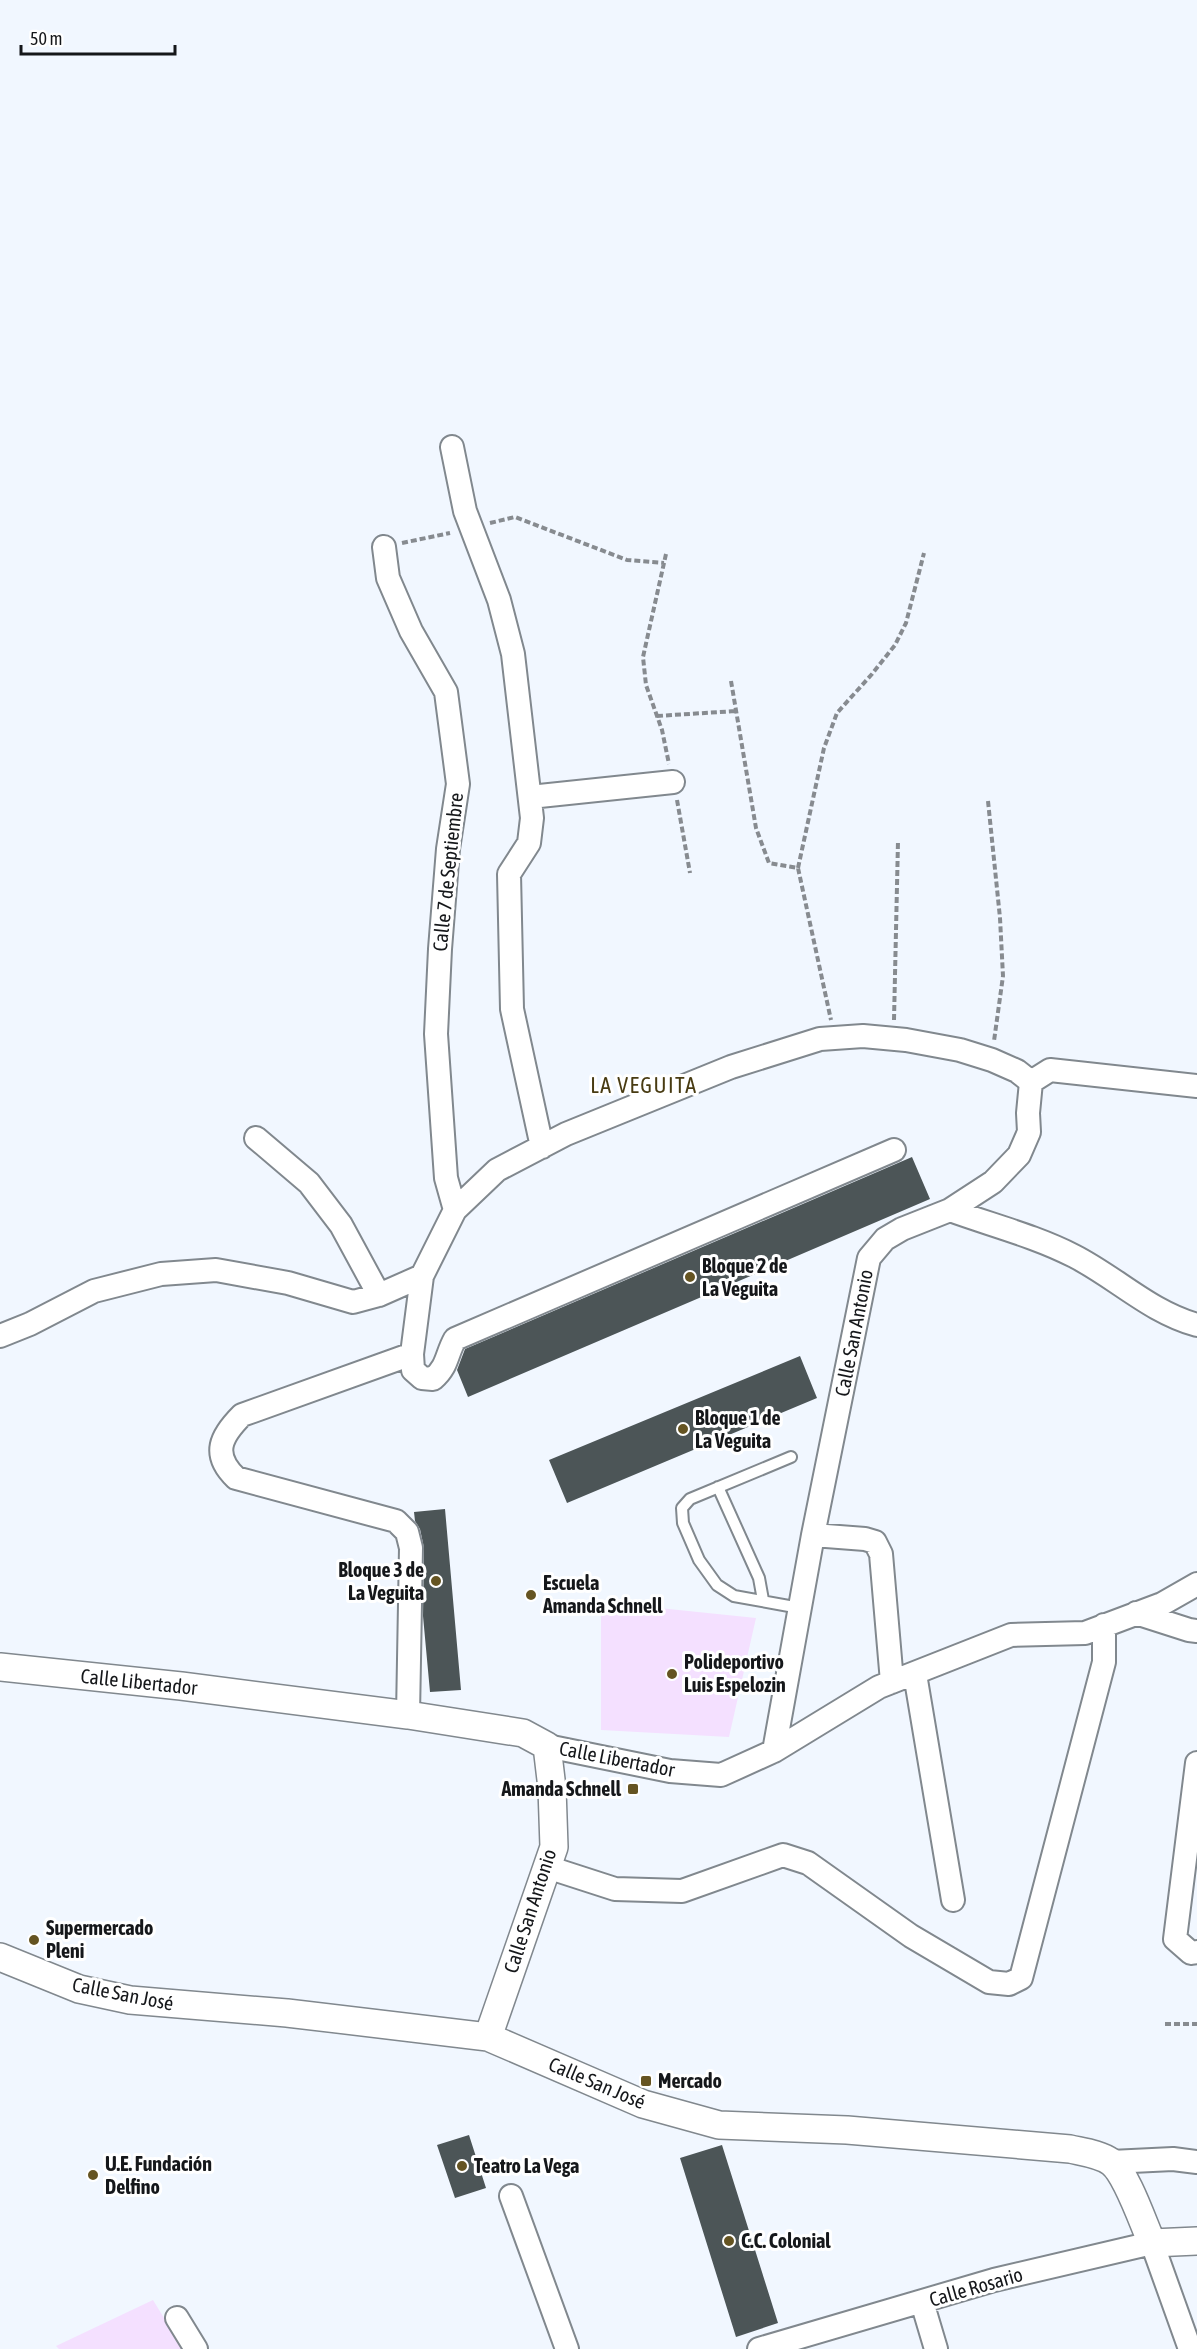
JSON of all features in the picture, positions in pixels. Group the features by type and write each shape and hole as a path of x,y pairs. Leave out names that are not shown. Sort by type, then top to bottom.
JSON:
{"street":[{"path":"452,447 465,511 498,600 513,654 532,818 529,843 509,874 512,1009 542,1147"},
{"name":"Calle 7 de Septiembre","path":"384,547 388,578 411,631 446,692 458,784 447,860 436,1034 446,1178 456,1210"},
{"path":"530,797 673,782"},
{"path":"894,1150 455,1339 448,1351 443,1371 433,1379 422,1378 413,1370 412,1354 422,1276 456,1210 497,1170 566,1134 731,1067 819,1039 863,1036 960,1050 1017,1071 1031,1082 1050,1070 1197,1086"},
{"name":"Calle San Antonio","path":"774,1751 813,1535 869,1258 885,1239 902,1229 950,1210 993,1182 1019,1155 1029,1132 1031,1082"},
{"path":"256,1138 309,1183 341,1225 379,1295"},
{"path":"950,1210 1042,1241 1076,1257 1148,1305 1176,1319 1197,1325"},
{"path":"0,1336 30,1324 94,1291 161,1274 216,1270 288,1283 353,1302 379,1295 422,1276"},
{"path":"408,1715 411,1548 407,1532 396,1521 236,1478 225,1468 221,1445 227,1430 242,1415 412,1354"},
{"path":"813,1535 865,1539 875,1542 881,1554 892,1682"},
{"name":"Calle Libertador","path":"0,1667 182,1686 408,1715 523,1733 547,1746 670,1771 721,1775 774,1751 879,1687 1011,1635 1085,1633 1162,1604 1197,1584"},
{"path":"1136,1613 1197,1631"},
{"path":"547,1867 615,1889 682,1891 783,1855 808,1863 911,1936 989,1982 1009,1984 1021,1978 1096,1696 1104,1662 1104,1625"},
{"path":"915,1674 953,1900"},
{"name":"Calle San Antonio","path":"488,2037 554,1847 552,1788 547,1746"},
{"path":"1197,1763 1175,1939 1191,1953 1197,1952"},
{"name":"Calle San José","path":"0,1957 79,1989 130,2000 298,2014 488,2037 642,2104 719,2125 847,2130 1070,2149 1096,2155 1111,2162"},
{"path":"1111,2162 1173,2159 1197,2162"},
{"path":"1111,2162 1124,2178 1152,2242 1190,2349"},
{"path":"511,2196 567,2349"},
{"name":"Calle Rosario","path":"759,2349 994,2280 1152,2242 1197,2241"},
{"path":"922,2302 936,2349"},
{"path":"177,2318 196,2349"}],"lane":[{"path":"791,1457 690,1499 682,1508 684,1523 699,1560 717,1585 734,1596 800,1608"},
{"path":"718,1487 759,1578 763,1600"}],"path":[{"path":"384,547 515,517 627,560 664,563"},
{"path":"835,1038 798,868 824,748 837,713 895,645 906,623 924,553"},
{"path":"666,554 643,657 646,685 657,716 673,782 690,873"},
{"path":"731,681 756,828 769,863 798,868"},
{"path":"657,716 736,711"},
{"path":"988,801 1000,918 1003,976 992,1060"},
{"path":"894,1039 898,841"},
{"path":"1165,2024 1197,2024"}],"shaded area":[{"name":"Polideportivo Luis Espelozin","path":"601,1602 756,1618 729,1737 601,1730"},
{"path":"153,2300 183,2349 59,2349 56,2346"}],"building":[{"name":"Bloque 2 de La Veguita","path":"912,1157 930,1199 468,1397 457,1370 465,1349"},
{"name":"Bloque 1 de La Veguita","path":"800,1356 817,1398 567,1503 549,1460"},
{"name":"Bloque 3 de La Veguita","path":"445,1509 461,1690 430,1692 423,1616 424,1548 414,1512"},
{"name":"Teatro La Vega","path":"469,2135 486,2188 455,2198 437,2145"},
{"name":"C.C. Colonial","path":"722,2145 778,2323 736,2337 680,2158"}],"place":[{"name":"Bloque 2 de La Veguita","path":"690,1277"},
{"name":"Bloque 1 de La Veguita","path":"683,1429"},
{"name":"Bloque 3 de La Veguita","path":"436,1581"},
{"name":"Escuela Amanda Schnell","path":"531,1595"},
{"name":"Polideportivo Luis Espelozin","path":"672,1674"},
{"name":"Amanda Schnell","path":"633,1789"},
{"name":"Supermercado Pleni","path":"34,1940"},
{"name":"Mercado","path":"646,2081"},
{"name":"Teatro La Vega","path":"462,2166"},
{"name":"U.E. Fundación Delfino","path":"93,2175"},
{"name":"C.C. Colonial","path":"729,2241"}],"district":[{"name":"LA VEGUITA","path":"644,1085"}]}
